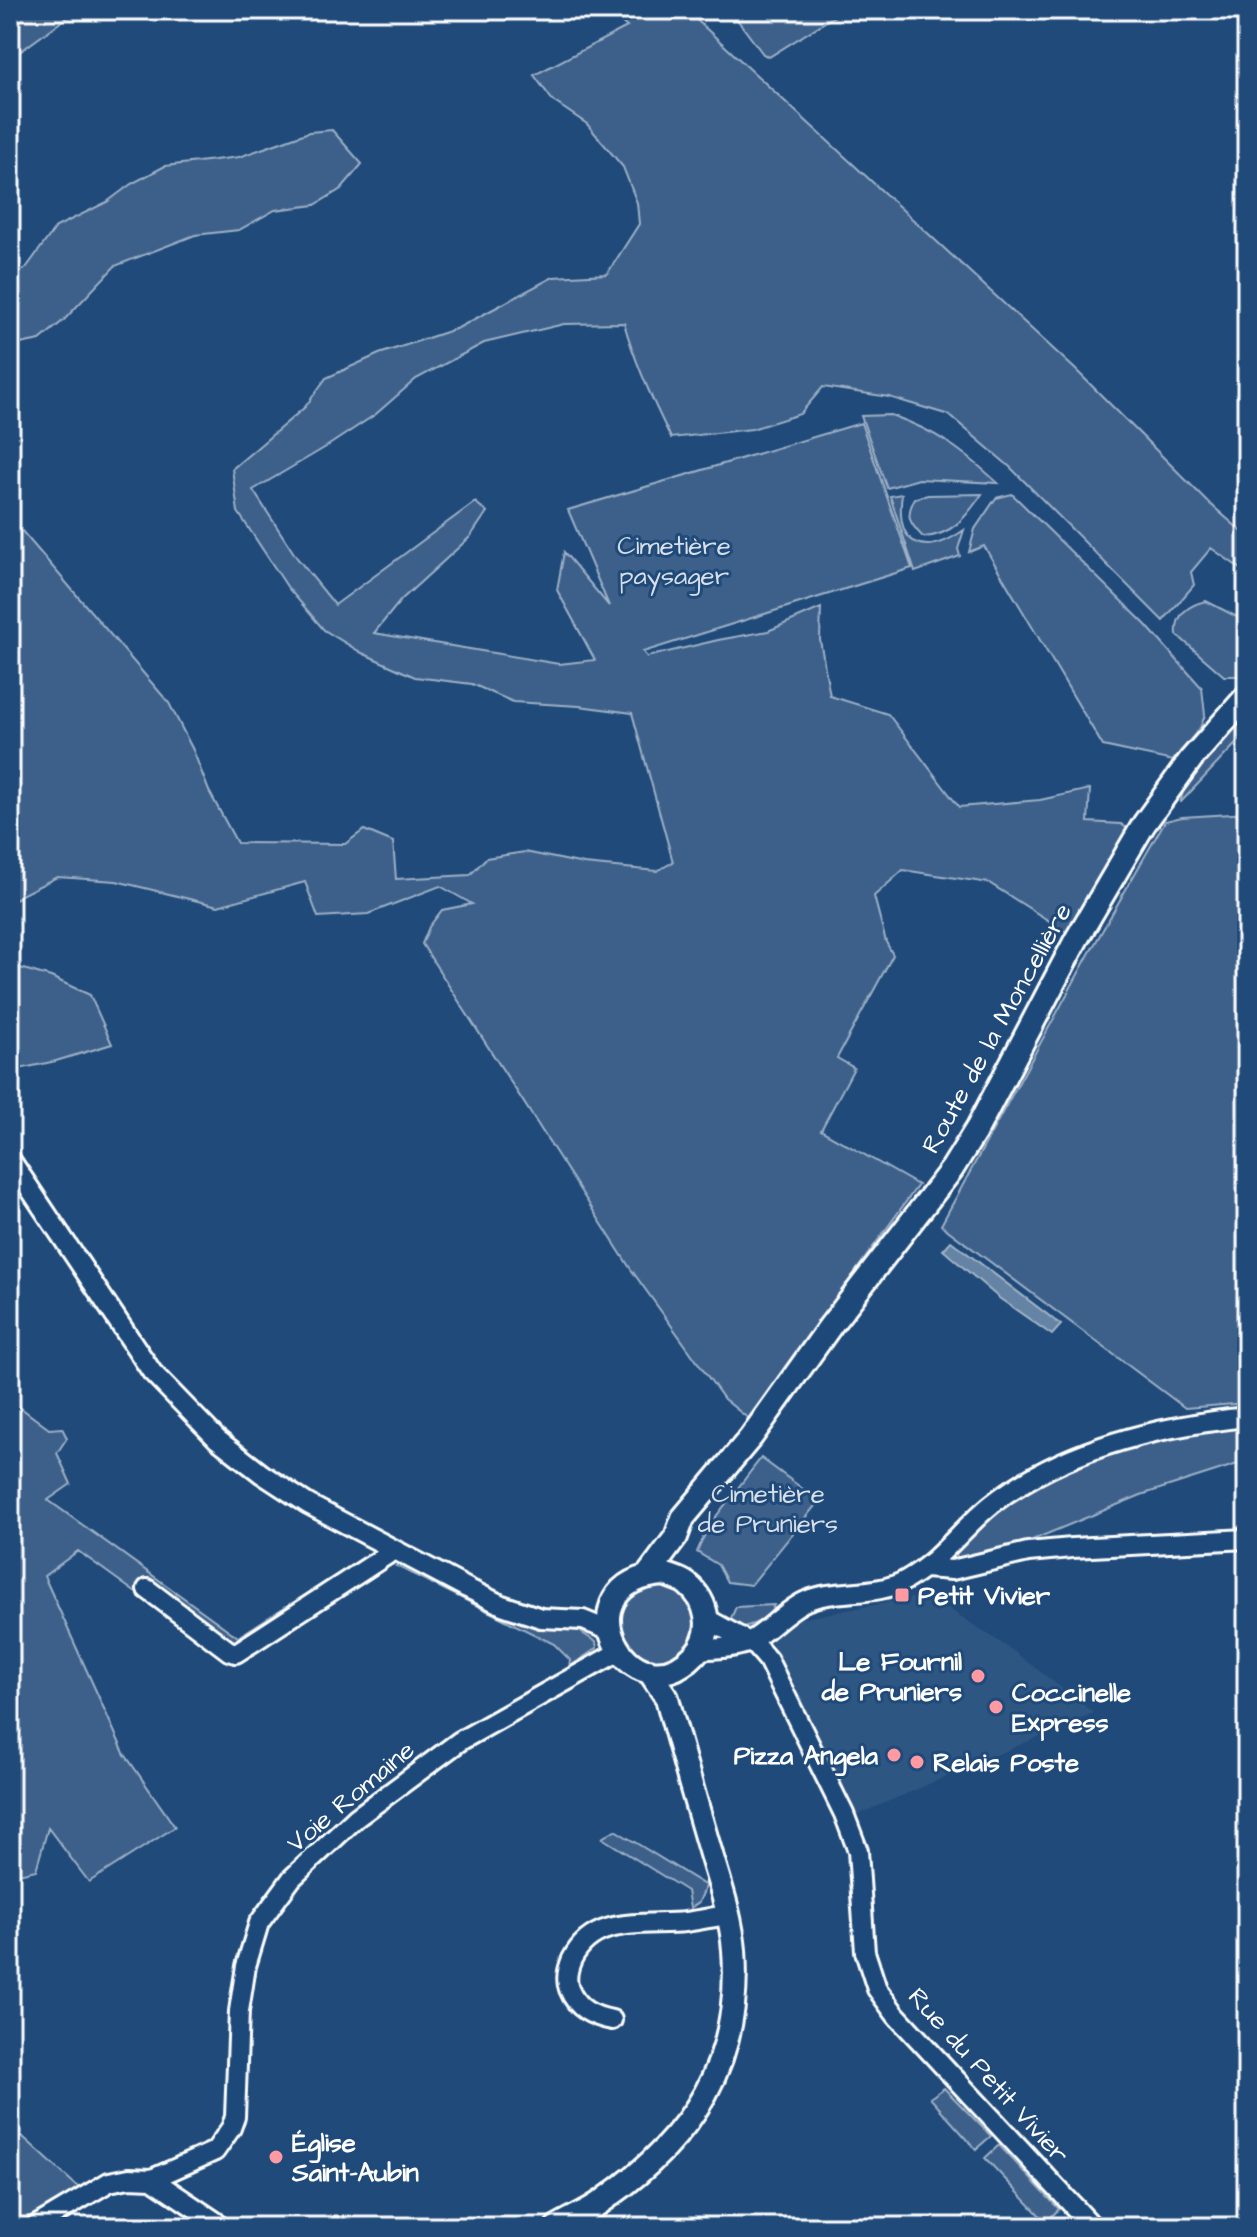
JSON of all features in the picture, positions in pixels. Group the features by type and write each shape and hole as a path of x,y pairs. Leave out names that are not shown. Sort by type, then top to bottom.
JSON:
{"street":[{"name":"Route de la Moncellière","path":"647,1576 676,1537 683,1518 751,1437 831,1325 952,1169 978,1127 1076,940 1144,824 1191,759 1247,696"},
{"path":"10,1159 113,1317 158,1379 217,1439 308,1504 393,1551 502,1605 541,1618 583,1620 610,1631"},
{"path":"699,1650 709,1620 701,1599 685,1583 664,1574 647,1576 627,1585 614,1601 609,1620 618,1652 632,1665 649,1671 667,1671 678,1667 699,1650 747,1643 807,1600 903,1582 925,1568 991,1506 1026,1481 1066,1461 1106,1444 1207,1421 1247,1417"},
{"path":"676,1537 676,1558 685,1583"},
{"path":"925,1568 952,1570 1028,1552 1080,1547 1247,1539"},
{"path":"147,1589 229,1651 236,1653 393,1551"},
{"path":"583,1620 612,1608"},
{"name":"Rue du Petit Vivier","path":"709,1620 756,1646 768,1660 848,1825 858,1851 865,1952 877,1989 905,2025 1093,2227"},
{"name":"Voie Romaine","path":"152,2179 215,2151 231,2128 235,2117 239,2011 246,1966 259,1923 292,1878 356,1818 460,1741 618,1652"},
{"path":"667,1698 678,1667"},
{"path":"557,2227 602,2202 648,2166 680,2131 703,2100 723,2058 731,2022 735,1991 734,1948 728,1915 667,1698 649,1671"},
{"path":"612,2020 582,2009 569,1990 568,1968 582,1944 600,1931 621,1925 685,1922 728,1915"},
{"path":"34,2227 109,2182 129,2178 152,2179 216,2222 218,2227"}],"shaded area":[{"path":"951,1241 1061,1325 1052,1335 999,1298 943,1250"},
{"path":"928,1595 1012,1650 1094,1713 857,1815 769,1638 799,1619"}],"green space":[{"path":"10,10 77,10 10,59"},
{"name":"Cimetière paysager","path":"607,10 686,10 1076,370 1208,502 1247,536 1247,573 1211,548 1191,572 1194,585 1163,621 1010,467 949,415 889,397 823,387 800,414 752,429 671,438 644,381 624,323 564,324 484,343 416,379 376,414 253,490 297,558 335,605 475,502 487,512 470,537 401,600 374,633 559,664 595,660 557,590 564,552 609,606 568,510 861,423 912,568 643,652 647,657 768,631 821,608 820,640 830,696 888,714 959,807 1040,800 1090,789 1088,822 1121,824 1128,829 1070,934 989,883 903,870 874,896 886,942 893,955 837,1058 854,1068 821,1130 918,1185 749,1419 724,1399 630,1268 422,944 429,927 442,910 472,904 440,886 368,914 318,917 305,882 218,906 116,881 57,877 21,895 10,905 10,517 169,703 193,750 209,791 237,843 345,844 364,830 393,842 396,879 470,875 486,858 525,852 584,864 657,871 673,862 632,713 513,702 472,684 415,677 362,653 324,630 288,588 238,512 232,469 305,407 326,378 379,354 458,328 553,277 607,274 639,224 637,203 623,167 587,124 553,101 534,75 627,27"},
{"path":"730,10 844,10 769,57 763,54"},
{"path":"332,130 362,164 341,189 315,205 275,210 239,230 195,235 115,266 64,320 40,340 10,346 10,277 26,268 56,227 107,202 131,184 165,166 239,157 309,132"},
{"path":"891,415 949,443 998,483 919,479 887,488 861,416"},
{"path":"902,494 903,525 908,535 915,542 925,545 949,539 964,530 958,549 960,556 915,572 890,496"},
{"path":"982,494 964,517 942,533 923,537 910,519 915,498"},
{"path":"1012,494 1145,624 1202,688 1205,715 1200,728 1173,761 1103,746 984,546 969,552 975,529 996,498"},
{"path":"1206,601 1239,618 1247,618 1247,676 1224,676 1177,635 1178,622 1184,612"},
{"path":"1247,711 1247,732 1180,803 1187,777"},
{"path":"1247,813 1247,1403 1185,1408 941,1225 1165,821"},
{"path":"10,965 51,977 90,995 112,1044 10,1071"},
{"path":"10,1396 49,1429 62,1428 67,1438 57,1453 71,1484 48,1500 238,1637 291,1603 267,1628 233,1646 146,1583 136,1593 78,1551 44,1576 124,1753 175,1827 89,1882 48,1828 36,1870 10,1876"},
{"path":"1247,1424 1247,1461 1141,1495 1013,1548 963,1559 957,1557 954,1551 998,1508 1055,1473 1149,1442"},
{"name":"Cimetière de Pruniers","path":"761,1458 819,1501 751,1585 727,1582 718,1565 697,1552 708,1527"},
{"path":"404,1563 542,1625 579,1631 596,1642 597,1648 569,1667 570,1660 554,1644 396,1566"},
{"path":"657,1585 671,1588 684,1596 692,1609 695,1623 692,1637 684,1650 671,1658 657,1661 643,1658 630,1650 622,1637 619,1623 622,1609 630,1596 643,1588"},
{"path":"774,1605 768,1615 758,1622 734,1628 731,1618 736,1607"},
{"path":"615,1830 706,1886 699,1902 690,1908 687,1891 602,1838"},
{"path":"944,2088 991,2136 976,2149 930,2098"},
{"path":"10,2125 79,2188 11,2227 10,2227"},
{"path":"999,2145 1059,2209 1046,2222 985,2158"}],"place":[{"name":"Petit Vivier","path":"902,1595"},
{"name":"Le Fournil de Pruniers","path":"978,1676"},
{"name":"Coccinelle Express","path":"996,1707"},
{"name":"Pizza Angela","path":"894,1755"},
{"name":"Relais Poste","path":"917,1762"},
{"name":"Église Saint-Aubin","path":"276,2157"}]}
